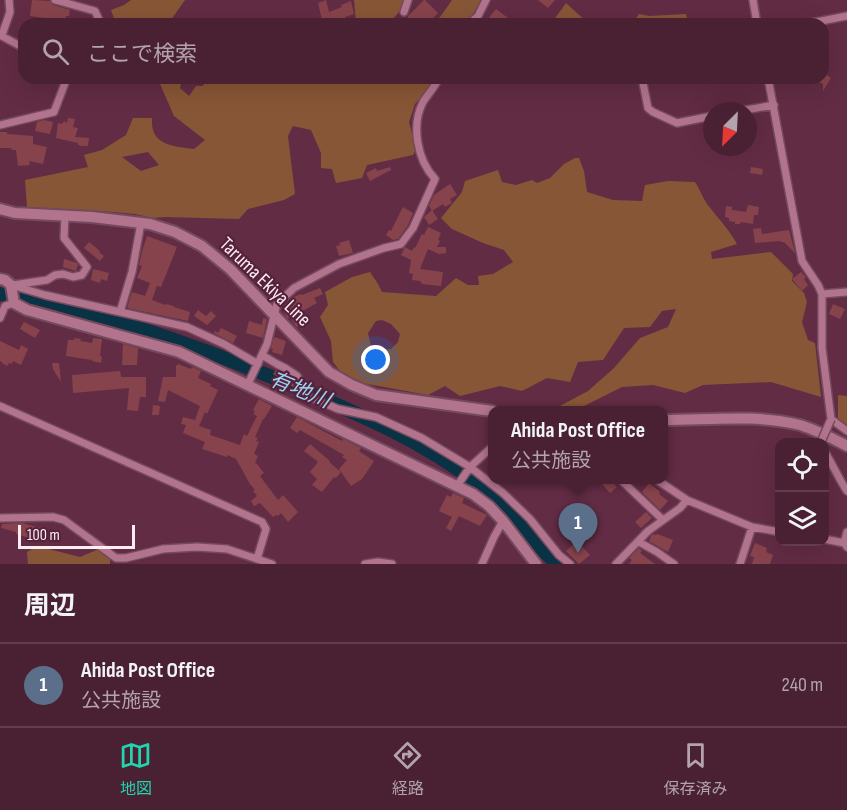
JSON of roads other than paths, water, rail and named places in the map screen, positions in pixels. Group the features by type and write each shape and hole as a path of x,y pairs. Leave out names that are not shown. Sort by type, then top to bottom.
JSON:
{"main road":[{"name":"Taruma Ekiya Line","path":"0,209 15,213 92,217 150,224 175,232 202,246 230,269 329,372 376,395 488,410"},
{"path":"0,279 11,285 14,303 27,310 179,352 458,486 489,506 536,564"},
{"path":"668,420 769,420 800,426 847,446"}],"street":[{"path":"9,0 10,12 1,35 18,45"},
{"path":"55,0 95,10 98,18"},
{"path":"404,12 408,0"},
{"path":"476,18 486,0"},
{"path":"753,0 757,18"},
{"path":"829,20 847,16"},
{"path":"0,125 54,112 65,84"},
{"path":"249,384 267,344 277,304 294,288 339,264 401,244 413,228 435,179 421,155 416,130 418,114 436,84"},
{"path":"643,84 648,108 653,112 677,123 703,118"},
{"path":"769,84 802,261 822,294 822,348 831,419 823,438"},
{"path":"757,108 774,105"},
{"path":"11,285 46,280 55,275 63,274 73,277 82,275 87,267 64,238 65,216"},
{"path":"120,312 132,272 141,223"},
{"path":"11,285 45,295 187,327 224,344 258,364"},
{"path":"822,294 847,292"},
{"path":"0,318 5,306 14,303"},
{"path":"262,355 297,376 310,397 338,409 376,417 422,438 488,481"},
{"path":"0,406 262,522 266,530 257,559"},
{"path":"831,419 847,431"},
{"path":"458,486 470,467 488,451"},
{"path":"829,457 834,464 838,478 847,490"},
{"path":"492,484 530,519 559,555 570,564"},
{"path":"625,484 663,520"},
{"path":"663,484 687,500 752,527 775,531"},
{"path":"616,564 648,531 680,508 687,500"},
{"path":"0,518 64,520 116,558 126,558 163,549 197,547 226,549 272,564"},
{"path":"482,564 503,521"},
{"path":"740,564 752,527"},
{"path":"829,540 845,545 847,532"},
{"path":"639,542 674,564"},
{"path":"365,564 378,562 392,564"}],"waterway":[{"name":"有地川","path":"0,294 46,300 168,338 272,377 368,419 414,442 478,484 558,564"}],"place":[{"name":"Ahida Post Office","path":"578,553"}]}
